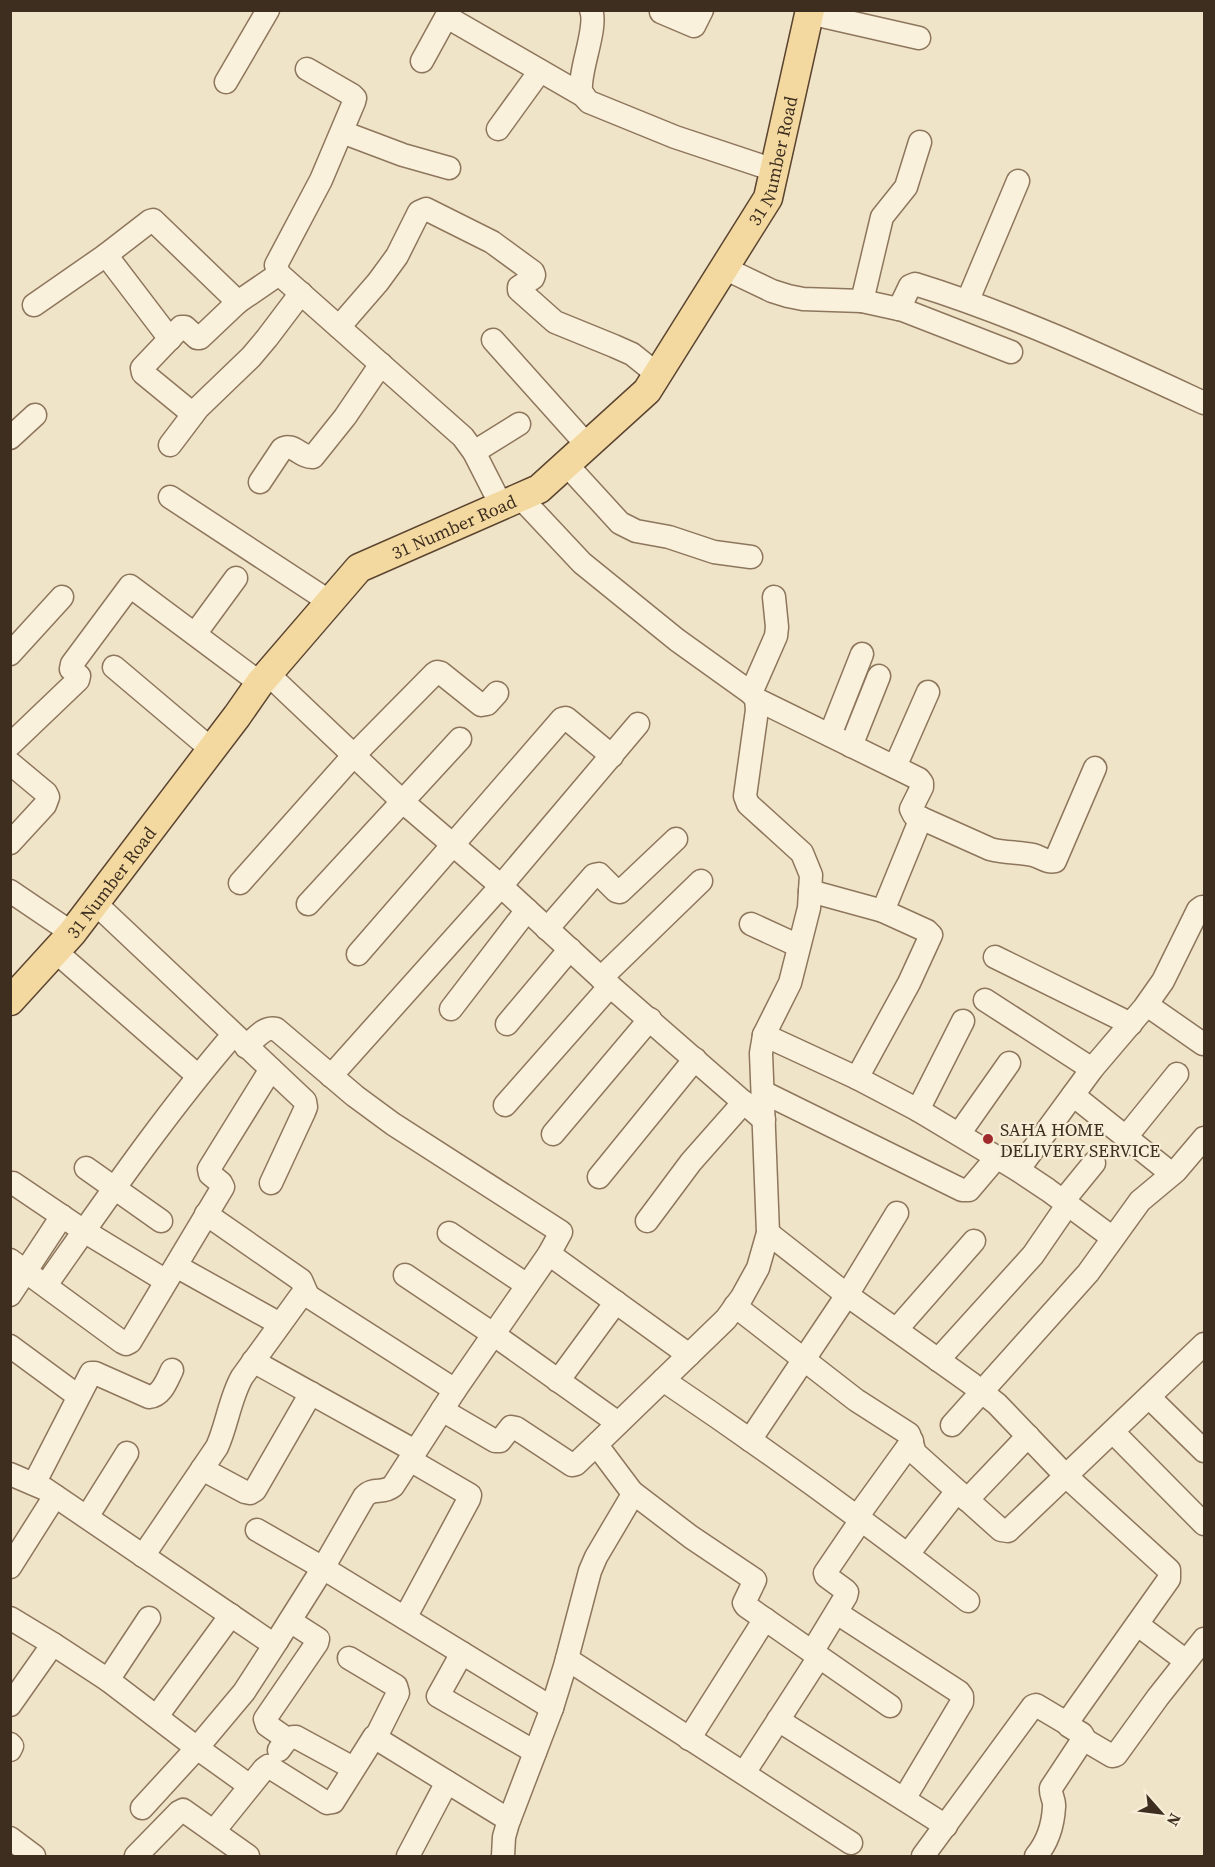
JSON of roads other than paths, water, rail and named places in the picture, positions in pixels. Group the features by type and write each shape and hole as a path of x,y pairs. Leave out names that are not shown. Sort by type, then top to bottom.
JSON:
{"main road":[{"name":"31 Number Road","path":"10,1001 64,942 264,678 359,568 539,489 647,392 768,198 810,12"}],"street":[{"path":"226,82 268,10"},
{"path":"591,10 593,21 581,90 589,102 675,137 774,171"},
{"path":"661,12 694,26 702,10"},
{"path":"810,12 919,38"},
{"path":"422,61 449,14 584,96"},
{"path":"307,69 355,98 321,180 276,265 279,274 463,437 510,501 677,640 754,696 919,779 922,787 910,809 914,815 990,849 1033,855 1053,862 1095,768"},
{"path":"498,129 540,71"},
{"path":"342,132 403,155 449,168"},
{"path":"862,301 882,217 906,187 920,142"},
{"path":"968,300 1018,181"},
{"path":"339,327 378,282 397,256 419,212 426,209 492,242 533,272 533,278 519,287 519,290 555,322 632,354 657,374"},
{"path":"34,305 153,220 238,302"},
{"path":"106,255 170,339"},
{"path":"724,268 771,291 788,296 804,299 862,301 899,309 1011,352"},
{"path":"193,414 142,371 183,326 200,338 238,302 279,274"},
{"path":"899,309 912,284 968,300 1098,353 1204,403"},
{"path":"170,445 193,414 262,345 301,293"},
{"path":"493,340 587,445"},
{"path":"260,482 285,446 308,457 313,457 345,417 381,364"},
{"path":"10,438 35,415"},
{"path":"474,452 519,424"},
{"path":"566,464 620,523 628,528 669,537 714,552 751,557"},
{"path":"170,497 330,602"},
{"path":"195,634 236,578"},
{"path":"10,745 78,680 79,676 71,669 72,664 130,586 195,634 264,678 501,886 605,982 695,1059 753,1097 962,1190 969,1190 997,1157"},
{"path":"10,654 62,597"},
{"path":"647,1221 691,1162 753,1097 764,1035 790,983 809,908 811,875 802,853 748,804 745,796 757,710 754,696 776,636 774,597"},
{"path":"830,735 862,654"},
{"path":"114,667 211,749"},
{"path":"240,883 353,756 437,672 481,705 487,704 497,693"},
{"path":"851,746 879,676"},
{"path":"895,767 928,692"},
{"path":"358,954 564,717 612,756"},
{"path":"331,1076 501,886 638,724"},
{"path":"308,904 460,739"},
{"path":"10,763 48,797 45,805 10,843"},
{"path":"883,911 921,818"},
{"path":"547,929 594,875 599,874 616,891 620,892 676,839"},
{"path":"505,1105 605,982 701,881"},
{"path":"10,891 198,1076"},
{"path":"810,891 883,911 931,935 909,983 857,1078"},
{"path":"95,903 305,1101 306,1107 271,1183"},
{"path":"1018,1170 1092,1069 1131,1024 1163,981 1198,910 1204,907"},
{"path":"451,1009 527,910"},
{"path":"751,924 800,946"},
{"path":"507,1024 570,949"},
{"path":"994,957 1131,1024"},
{"path":"985,1000 1092,1069"},
{"path":"1146,1005 1203,1044"},
{"path":"553,1134 650,1019"},
{"path":"918,1110 963,1021"},
{"path":"46,1285 114,1188 198,1076 240,1041 270,1028 276,1029 355,1096 393,1124 561,1231 561,1235 549,1254 389,1489 372,1490 364,1497 290,1621 244,1692 142,1808"},
{"path":"764,1035 857,1078 918,1110 1018,1170 1113,1238"},
{"path":"599,1177 695,1059"},
{"path":"959,1134 1010,1063"},
{"path":"18,1265 126,1344 130,1342 223,1185 210,1174 209,1169 271,1070"},
{"path":"1126,1137 1177,1074"},
{"path":"1073,1095 1172,1174"},
{"path":"442,1410 495,1441 500,1441 511,1427 516,1428 572,1465 576,1464 726,1319 758,1268 768,1233 764,1120 753,1097"},
{"path":"952,1425 1088,1273 1140,1201 1172,1174 1204,1138"},
{"path":"938,1360 1033,1255 1094,1162"},
{"path":"86,1168 160,1221"},
{"path":"13,1183 84,1231 280,1324"},
{"path":"750,1440 847,1295 897,1213"},
{"path":"206,1214 301,1280 308,1296"},
{"path":"10,1295 18,1265 62,1216"},
{"path":"449,1233 527,1285"},
{"path":"768,1233 847,1295 997,1404 1066,1476 1169,1570 1169,1579 1138,1625 1076,1731 1051,1788 1054,1808 1048,1837 1041,1854"},
{"path":"896,1330 974,1241"},
{"path":"549,1254 689,1355"},
{"path":"405,1275 493,1334 618,1424"},
{"path":"143,1556 218,1447 238,1384 303,1295 308,1296 455,1390"},
{"path":"558,1381 616,1302"},
{"path":"735,1306 856,1400 909,1434 915,1453 1001,1530 1008,1531 1204,1344"},
{"path":"10,1346 78,1396"},
{"path":"253,1361 311,1393 413,1456 470,1495 405,1618"},
{"path":"172,1370 159,1394 154,1396 91,1373 19,1483 55,1496 270,1642 277,1641"},
{"path":"663,1380 908,1554 968,1601"},
{"path":"202,1469 245,1492 250,1493 255,1490 311,1393"},
{"path":"1149,1397 1201,1439"},
{"path":"1113,1432 1204,1524"},
{"path":"908,1554 962,1496 1029,1437"},
{"path":"744,1773 778,1720 846,1596 847,1592 825,1573 912,1441"},
{"path":"599,1442 599,1448 632,1492 691,1537 755,1580 744,1603 890,1706"},
{"path":"87,1517 127,1453"},
{"path":"503,1857 504,1837 509,1820 552,1708 590,1571 596,1557 631,1500 632,1492"},
{"path":"10,1567 55,1496"},
{"path":"257,1530 552,1708"},
{"path":"837,1613 962,1696 962,1702 904,1800"},
{"path":"157,1716 231,1616"},
{"path":"10,1618 108,1680 250,1786"},
{"path":"108,1680 149,1618"},
{"path":"688,1738 765,1619"},
{"path":"287,1739 267,1725 265,1719 318,1639 290,1621"},
{"path":"1138,1625 1186,1661"},
{"path":"923,1857 1033,1706 1036,1705 1112,1756 1116,1755 1204,1639"},
{"path":"10,1706 53,1644"},
{"path":"462,1653 438,1696 535,1752"},
{"path":"268,1766 327,1803 333,1802 371,1740 376,1737 398,1693 396,1686 349,1658"},
{"path":"567,1659 850,1844"},
{"path":"778,1720 946,1826"},
{"path":"214,1832 287,1739 291,1737 296,1737 353,1768"},
{"path":"376,1737 509,1820"},
{"path":"10,1744 12,1746 10,1750"},
{"path":"408,1857 447,1782"},
{"path":"136,1857 178,1812 183,1810 248,1857"},
{"path":"10,1838 34,1857"}],"place":[{"name":"SAHA HOME DELIVERY SERVICE","path":"988,1139"}]}
